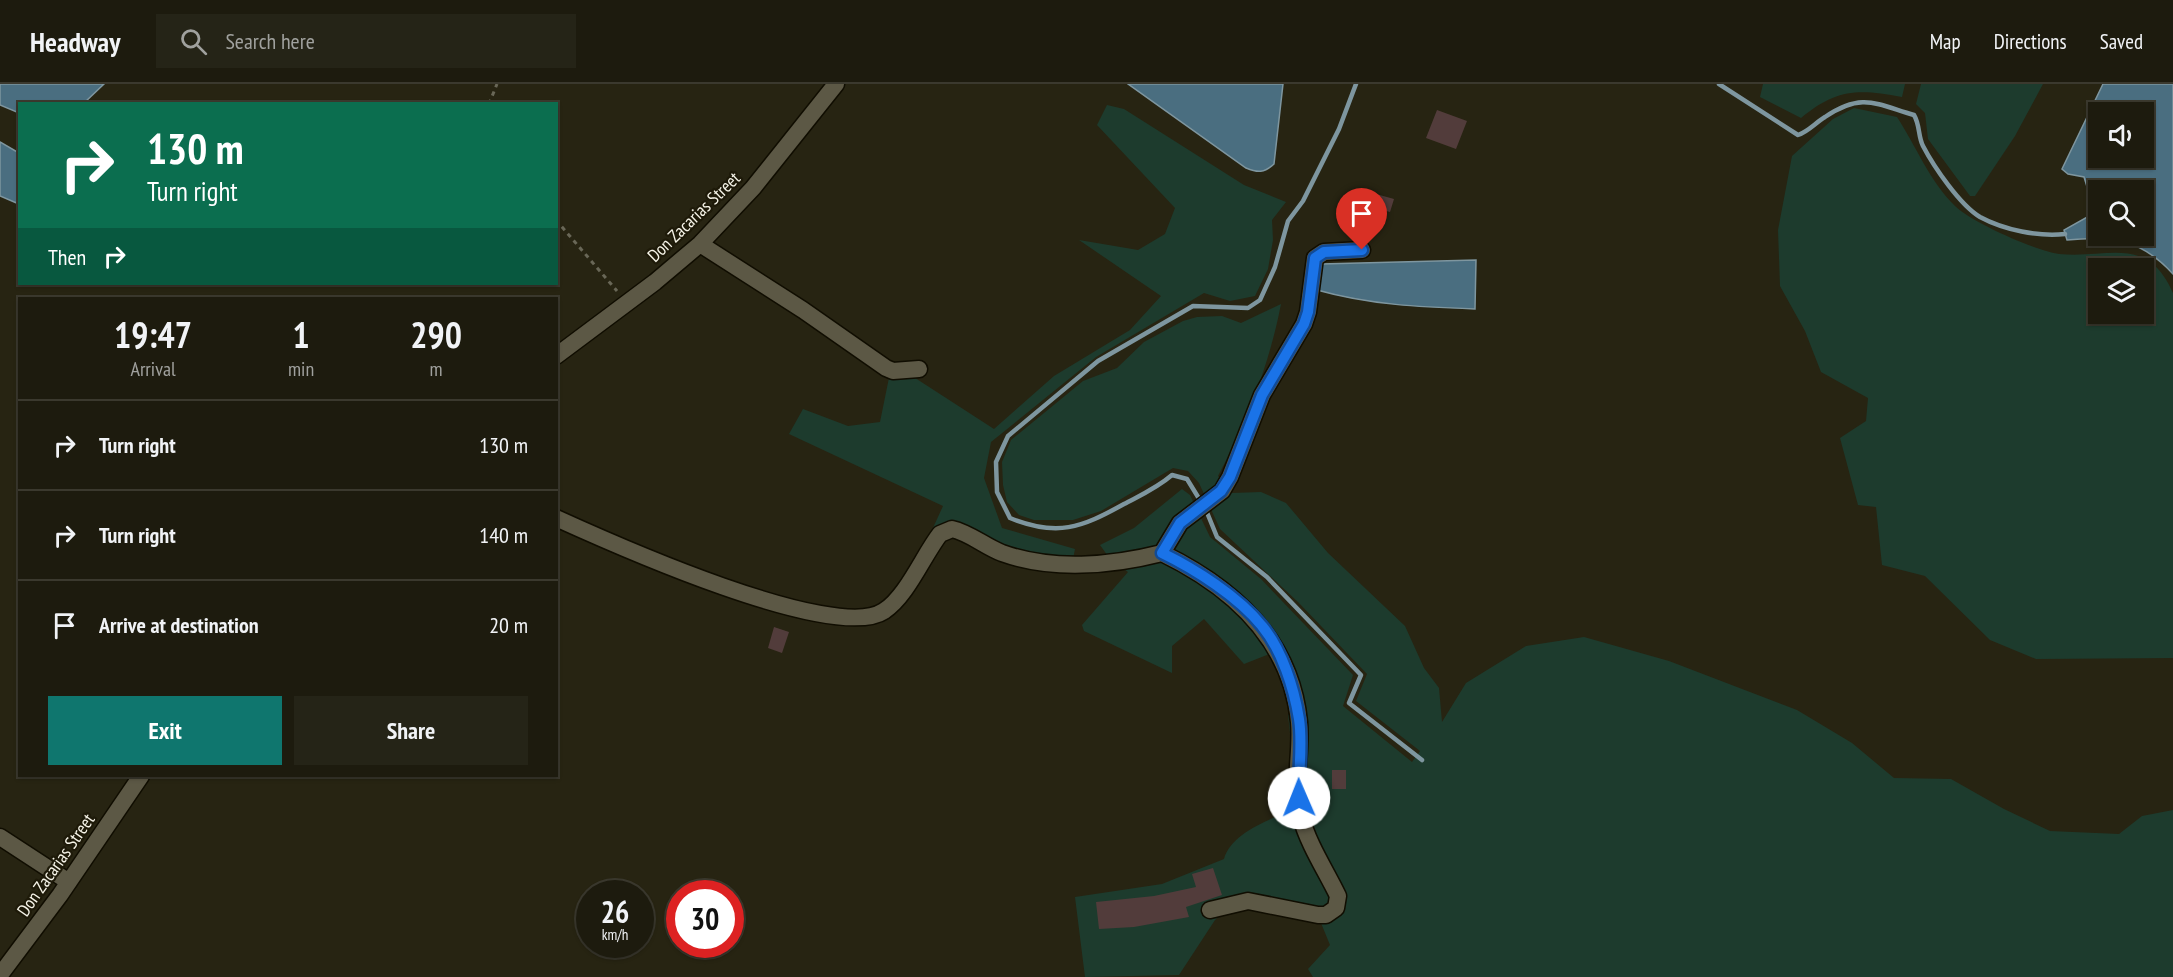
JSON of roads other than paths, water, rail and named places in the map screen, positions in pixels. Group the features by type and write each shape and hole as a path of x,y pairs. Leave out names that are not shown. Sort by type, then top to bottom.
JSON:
{"street":[{"name":"Don Zacarias Street","path":"558,354 676,265 700,244 753,188 836,84"},
{"path":"700,244 803,310 886,368 893,371 919,369"},
{"path":"1162,553 1180,523 1214,498 1230,477 1262,395 1304,324 1308,312 1315,258 1324,252 1362,250"},
{"path":"558,519 716,586 756,599 843,615 865,616 883,612 896,601 940,534 952,529 1002,553 1041,563 1117,562 1162,553 1200,573 1262,626 1281,657 1293,690 1299,720 1300,816 1338,896 1336,908 1322,915 1248,901 1210,910"},
{"name":"Don Zacarias Street","path":"0,975 69,882 134,778"},
{"path":"0,837 69,882"}],"water":[{"path":"0,84 104,84 85,102 18,102 18,113 0,105"},
{"path":"1128,84 1283,84 1274,164 1261,171 1246,168"},
{"path":"2103,84 2173,84 2173,274 2149,253 2135,246 2154,246 2154,180 2088,180 2088,190 2084,177 2068,174 2062,169 2088,115 2088,168 2154,168 2154,102 2094,102"},
{"path":"0,142 18,152 18,204 0,196"},
{"path":"2088,217 2088,239 2067,240 2064,230"},
{"path":"1476,260 1475,309 1376,302 1317,290 1321,264"}],"waterway":[{"path":"1356,84 1339,129 1303,201 1288,221 1275,267 1260,300 1248,308 1193,306 1098,361 1008,436 996,462 997,492 1010,518 1027,524 1055,528 1068,527 1095,519 1149,491 1172,475 1187,479 1206,510 1217,537 1267,577 1361,675 1349,703 1422,760"},
{"path":"1719,84 1798,135 1838,109 1859,102 1879,104 1914,115 1921,142 1928,155 1948,185 1972,211 1989,222 2011,229 2033,233 2065,234"}]}
